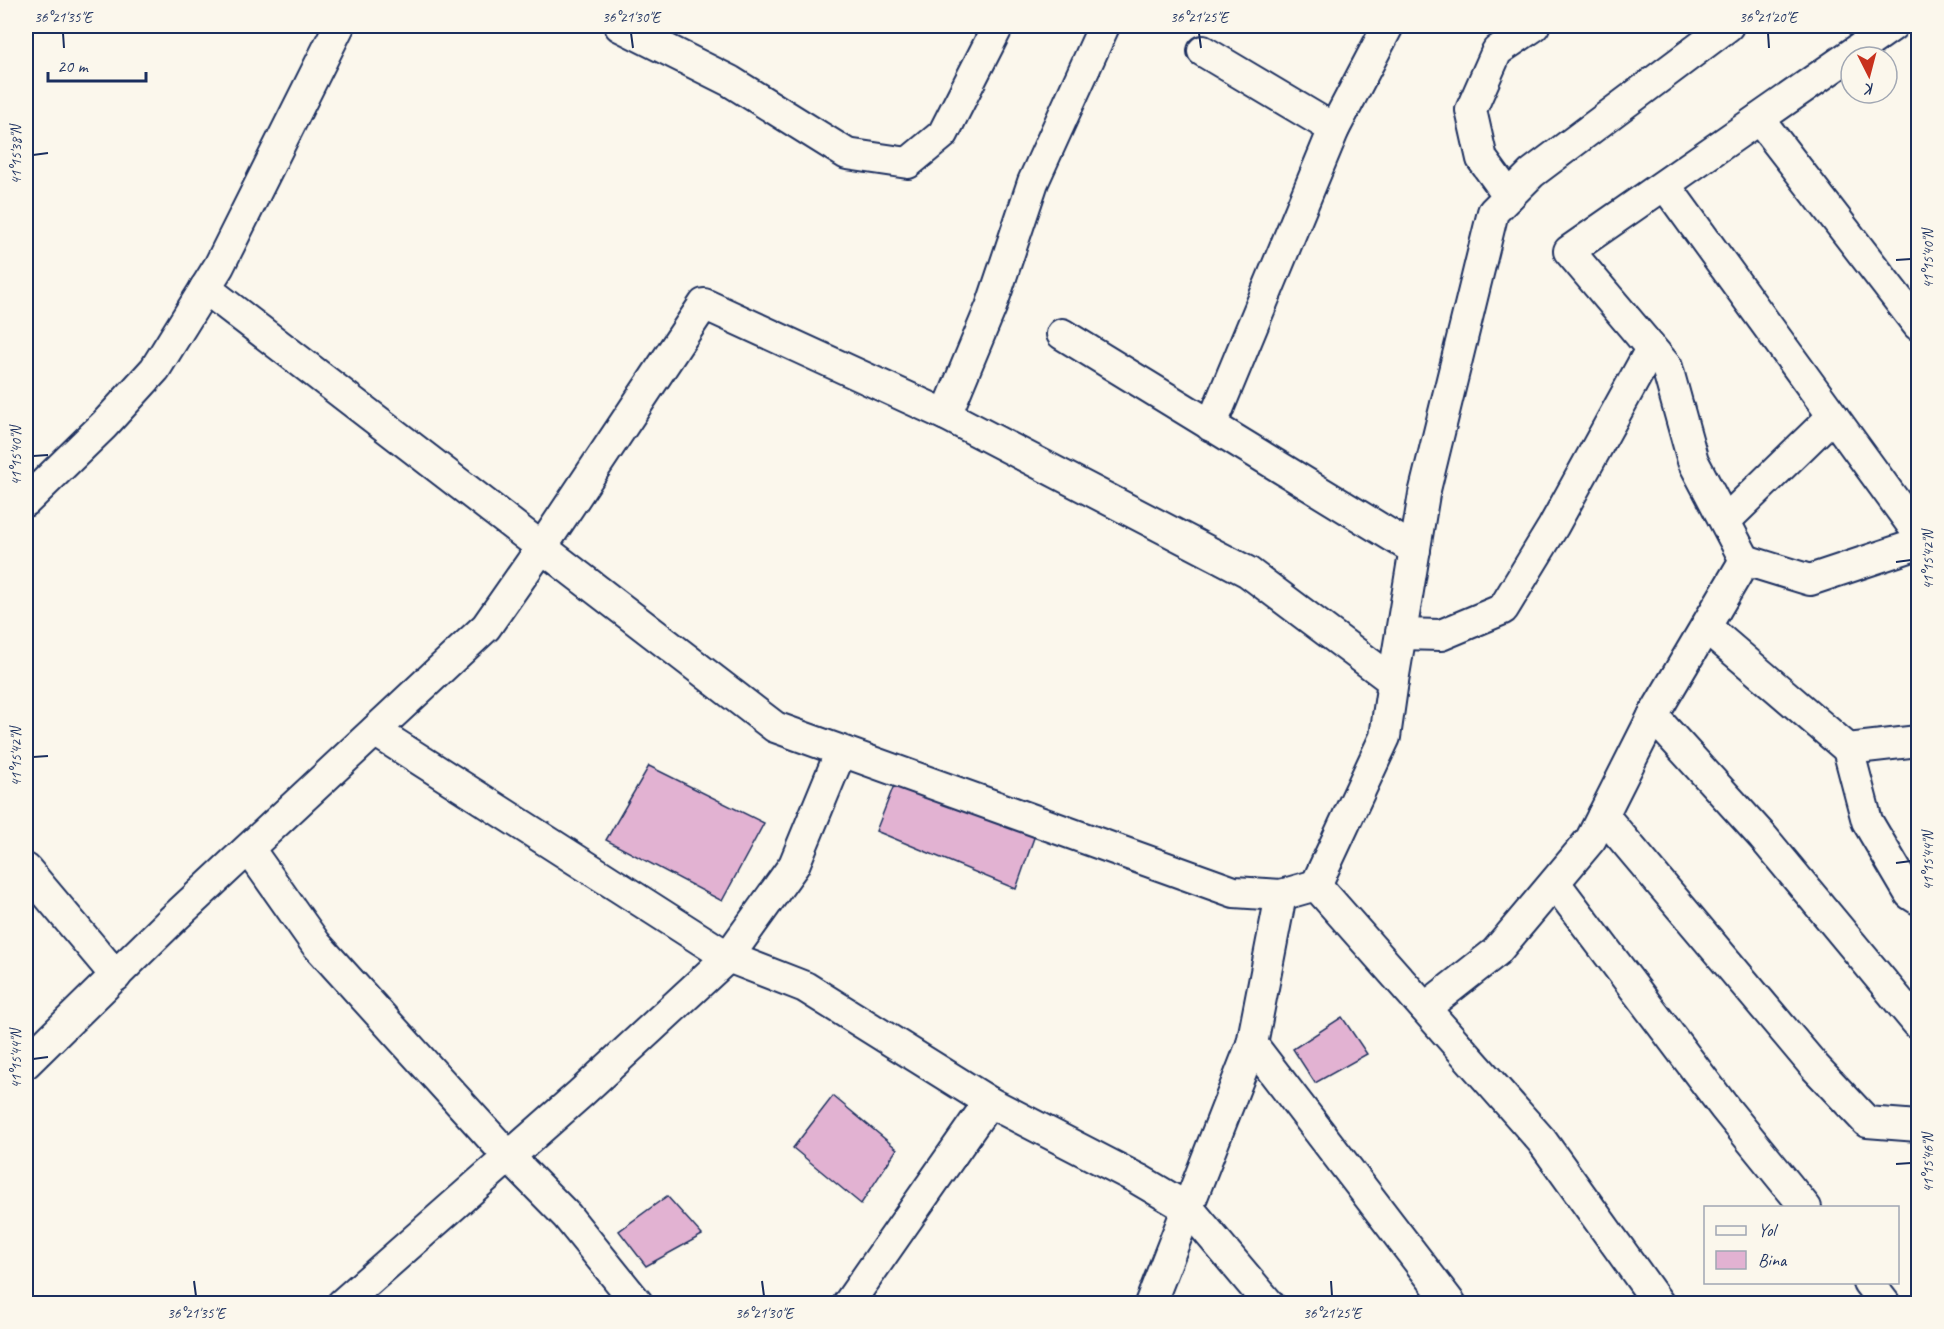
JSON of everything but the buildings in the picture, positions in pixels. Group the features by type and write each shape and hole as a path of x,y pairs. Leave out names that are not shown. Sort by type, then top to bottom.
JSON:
{"street":[{"path":"26,501 104,425 155,369 219,266 339,26"},
{"path":"620,26 730,81 847,154 908,163 943,134 998,26"},
{"path":"946,415 991,307 1033,182 1104,26"},
{"path":"1211,426 1334,129 1388,26"},
{"path":"1509,196 1482,159 1471,110 1497,51 1534,26"},
{"path":"205,288 775,727 1234,892 1281,895 1316,885 1385,737 1424,494 1493,212 1532,173 1728,26"},
{"path":"1892,26 1569,251 1667,367 1693,461 1745,560 1810,580 1918,544"},
{"path":"1203,51 1334,129"},
{"path":"1759,119 1918,325"},
{"path":"1665,185 1918,533"},
{"path":"26,1063 249,849 486,627 704,304 946,415 1248,572 1393,681"},
{"path":"1062,334 1415,550"},
{"path":"1401,634 1441,635 1503,609 1553,527 1651,349"},
{"path":"1725,521 1833,416"},
{"path":"1425,1008 1496,952 1591,839 1653,716 1745,560"},
{"path":"1706,627 1848,748 1867,821 1910,894 1918,899"},
{"path":"1653,716 1762,836 1918,1024"},
{"path":"375,731 728,957 805,987 990,1102 1138,1179 1189,1209 1269,1304"},
{"path":"1848,748 1918,741"},
{"path":"342,1304 728,957 794,865 841,751"},
{"path":"1603,815 1815,1067 1867,1122 1918,1126"},
{"path":"249,849 316,944 508,1156 567,1216 638,1304"},
{"path":"26,869 116,976"},
{"path":"1555,883 1724,1107 1804,1206"},
{"path":"1316,885 1542,1141 1659,1304"},
{"path":"1150,1304 1252,1044 1281,895"},
{"path":"1252,1044 1451,1304"},
{"path":"848,1304 990,1102"},
{"path":"1870,1284 1885,1304"}]}
